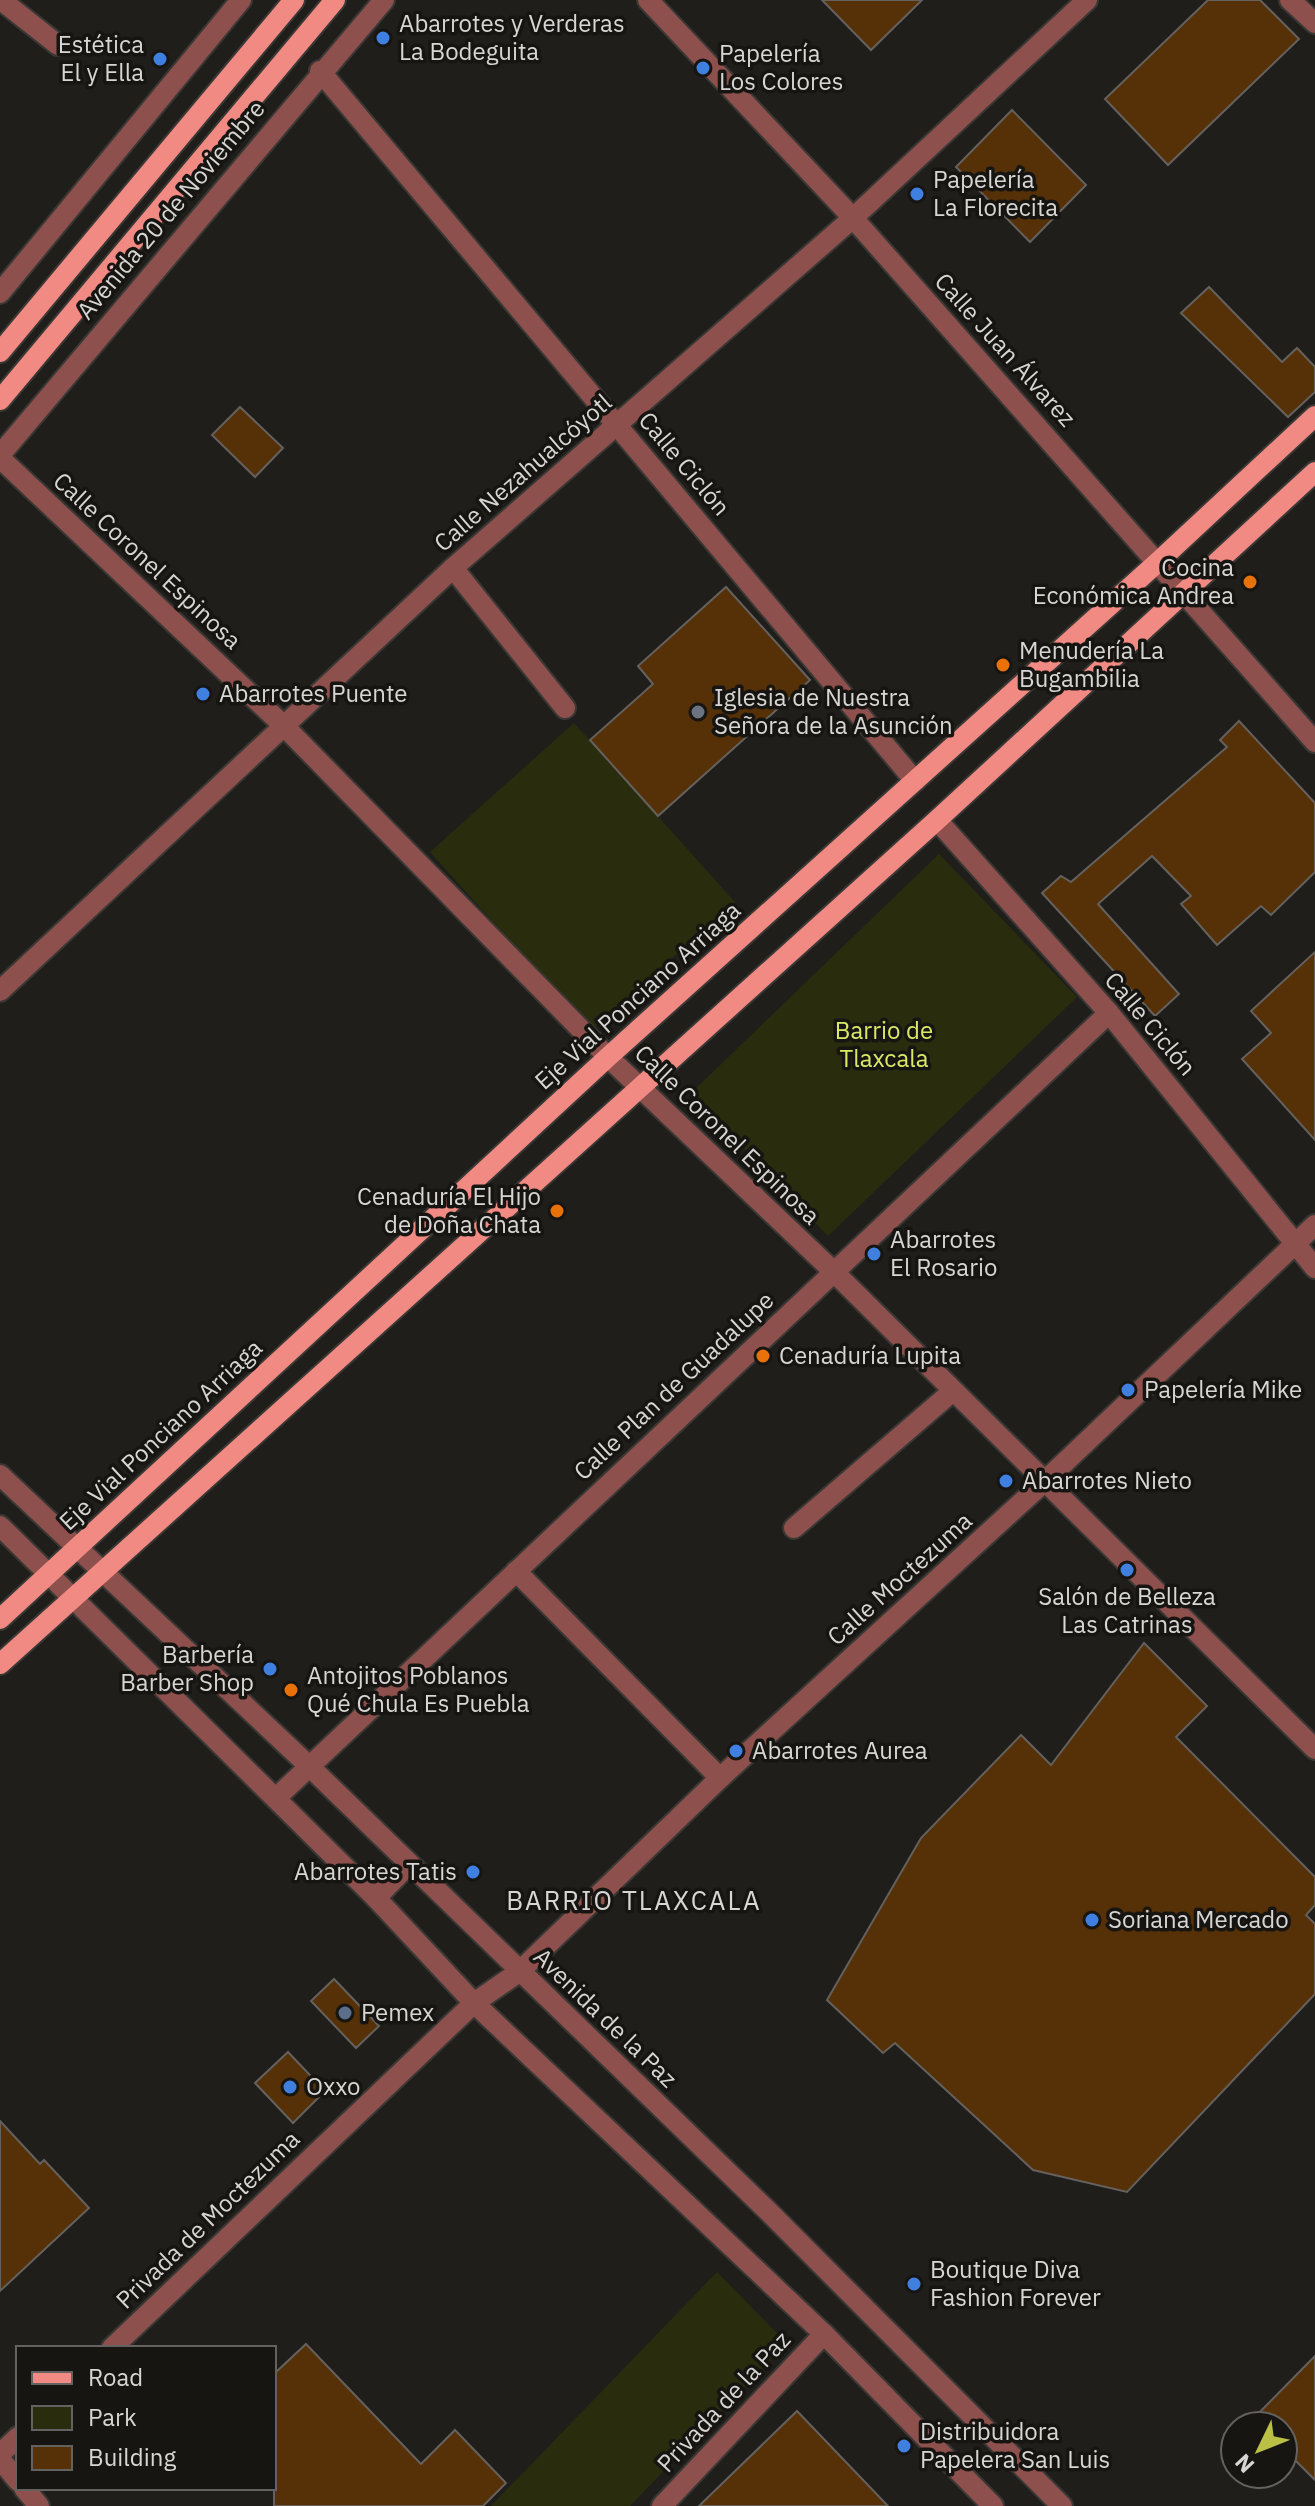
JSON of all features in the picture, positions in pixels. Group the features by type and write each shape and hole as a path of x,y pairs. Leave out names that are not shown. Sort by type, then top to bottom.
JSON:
{"main road":[{"name":"Avenida 20 de Noviembre","path":"0,352 294,0"},
{"name":"Avenida 20 de Noviembre","path":"0,400 335,0"},
{"name":"Eje Vial Ponciano Arriaga","path":"0,1619 608,1057 1159,561 1315,416"},
{"path":"0,1664 937,820 1315,472"}],"street":[{"path":"1,0 58,45"},
{"path":"0,293 241,0"},
{"name":"Avenida 20 de Noviembre","path":"0,457 320,71 384,0"},
{"name":"Calle Juan Álvarez","path":"648,0 853,218 1159,561 1315,742"},
{"name":"Calle Nezahualcóyotl","path":"0,991 453,568 853,218 1087,0"},
{"path":"1290,0 1315,23"},
{"name":"Calle Ciclón","path":"320,71 915,781"},
{"name":"Calle Coronel Espinosa","path":"0,457 285,727 608,1057 833,1271 1315,1749"},
{"path":"453,568 565,708"},
{"name":"Calle Ciclón","path":"937,820 1109,1013 1315,1268"},
{"name":"Calle Plan de Guadalupe","path":"276,1798 1109,1013"},
{"name":"Calle Moctezuma","path":"519,1972 720,1778 1045,1481 1315,1225"},
{"path":"794,1528 953,1391"},
{"name":"Avenida de la Paz","path":"0,1475 309,1766 770,2213 1062,2506"},
{"path":"0,1526 376,1898 474,2003 824,2334 993,2506"},
{"path":"516,1571 720,1778"},
{"path":"376,1898 409,1864"},
{"name":"Privada de Moctezuma","path":"114,2346 474,2003 519,1972"},
{"name":"Privada de la Paz","path":"662,2506 824,2334"},
{"path":"16,2439 0,2456 16,2478"},
{"path":"26,2490 39,2506"}],"green space":[{"path":"574,723 735,902 591,1031 430,852"},
{"name":"Barrio de Tlaxcala","path":"939,854 1077,997 828,1236 691,1093"},
{"path":"717,2272 787,2343 630,2506 491,2506"}],"building":[{"path":"822,0 922,0 871,50"},
{"path":"1208,0 1260,0 1299,39 1168,165 1105,99"},
{"path":"1012,110 1086,185 1030,242 956,167"},
{"path":"1209,287 1282,362 1297,348 1315,367 1315,392 1288,417 1181,313"},
{"path":"240,407 283,448 255,477 212,435"},
{"name":"Iglesia de Nuestra Señora de la Asunción","path":"726,587 810,680 658,816 590,740 653,684 638,666"},
{"path":"1239,721 1315,803 1315,872 1271,915 1261,906 1217,945 1181,904 1191,896 1152,856 1098,904 1179,994 1155,1016 1042,893 1061,876 1071,882 1227,747 1220,740"},
{"path":"1315,952 1315,1140 1242,1059 1271,1033 1251,1011"},
{"name":"Soriana Mercado","path":"1144,1643 1207,1706 1176,1737 1315,1877 1315,1905 1306,1915 1315,1924 1315,1994 1127,2192 1033,2170 895,2043 883,2053 827,2000 921,1838 1021,1735 1051,1765"},
{"name":"Pemex","path":"334,1979 379,2026 356,2048 311,2001"},
{"name":"Oxxo","path":"288,2052 325,2091 293,2123 255,2083"},
{"path":"0,2121 40,2164 44,2160 89,2208 0,2291"},
{"path":"306,2344 421,2464 455,2430 506,2483 483,2506 274,2506 276,2372"},
{"path":"1315,2356 1315,2480 1299,2464 1299,2410 1262,2410"},
{"path":"797,2411 888,2506 699,2506"}],"place":[{"name":"Abarrotes y Verderas La Bodeguita","path":"383,38"},
{"name":"Estética El y Ella","path":"160,59"},
{"name":"Papelería Los Colores","path":"703,68"},
{"name":"Papelería La Florecita","path":"917,194"},
{"name":"Cocina Económica Andrea","path":"1250,582"},
{"name":"Menudería La Bugambilia","path":"1003,665"},
{"name":"Abarrotes Puente","path":"203,694"},
{"name":"Iglesia de Nuestra Señora de la Asunción","path":"698,712"},
{"name":"Cenaduría El Hijo de Doña Chata","path":"557,1211"},
{"name":"Abarrotes El Rosario","path":"874,1254"},
{"name":"Cenaduría Lupita","path":"763,1356"},
{"name":"Papelería Mike","path":"1128,1390"},
{"name":"Abarrotes Nieto","path":"1006,1481"},
{"name":"Salón de Belleza Las Catrinas","path":"1127,1570"},
{"name":"Barbería Barber Shop","path":"270,1669"},
{"name":"Antojitos Poblanos Qué Chula Es Puebla","path":"291,1690"},
{"name":"Abarrotes Aurea","path":"736,1751"},
{"name":"Abarrotes Tatis","path":"473,1872"},
{"name":"Soriana Mercado","path":"1092,1920"},
{"name":"Pemex","path":"345,2013"},
{"name":"Oxxo","path":"290,2087"},
{"name":"Boutique Diva Fashion Forever","path":"914,2284"},
{"name":"Distribuidora Papelera San Luis","path":"904,2446"}],"district":[{"name":"BARRIO TLAXCALA","path":"634,1901"}]}
